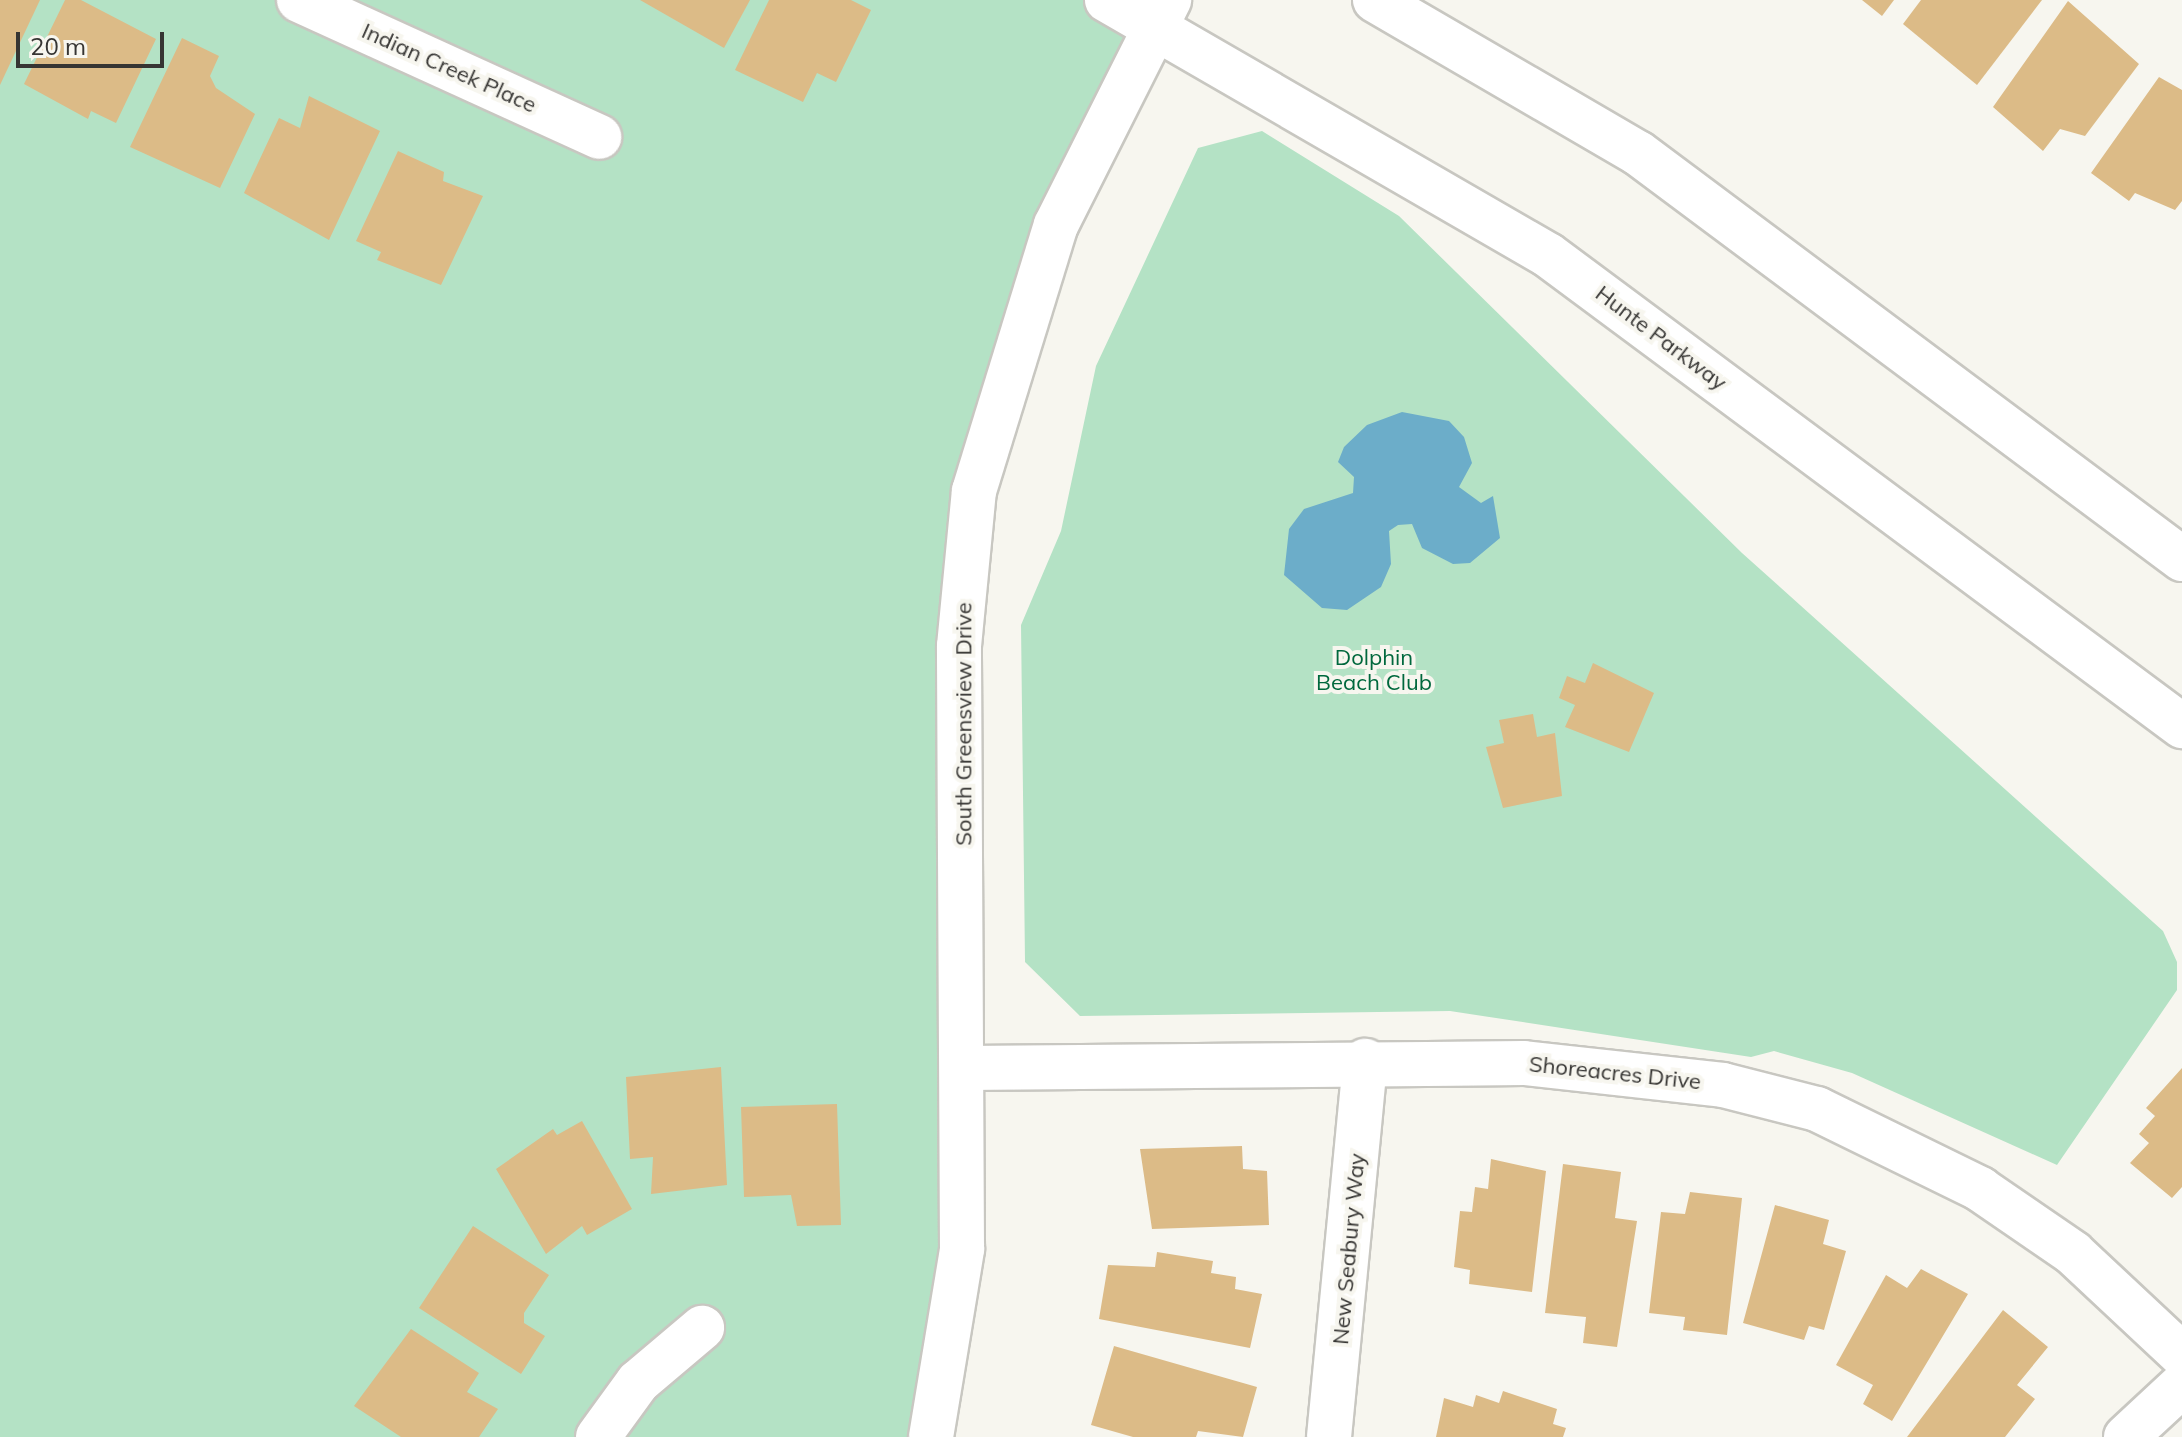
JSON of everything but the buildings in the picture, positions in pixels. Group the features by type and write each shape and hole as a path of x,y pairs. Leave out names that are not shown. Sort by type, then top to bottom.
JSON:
{"street":[{"name":"Indian Creek Place","path":"299,0 599,137"},
{"name":"Hunte Parkway","path":"1107,0 1161,13 1548,255 2182,726"},
{"path":"1375,0 1638,153 2182,559"},
{"name":"South Greensview Drive","path":"931,1437 962,1249 966,1068 959,646 974,491 1056,225 1161,13"},
{"name":"Shoreacres Drive","path":"966,1068 1365,1061 1524,1063 1723,1085 1817,1109 1980,1189 2073,1253 2182,1355"},
{"name":"New Seabury Way","path":"1329,1437 1365,1061"},
{"path":"598,1437 638,1382 702,1328"},
{"path":"2126,1437 2182,1385"}],"green space":[{"path":"0,0 1143,0 982,483 969,830 928,1437 0,1437"},
{"name":"Dolphin Beach Club","path":"1262,131 1399,216 1742,553 2163,931 2177,962 2177,990 2057,1165 1852,1073 1774,1051 1751,1057 1450,1011 1080,1016 1025,962 1021,625 1061,531 1096,366 1198,148"}],"water":[{"path":"1402,412 1449,421 1464,437 1472,463 1459,487 1481,503 1493,496 1500,538 1470,563 1453,564 1422,548 1412,524 1398,525 1389,531 1391,564 1381,587 1347,610 1322,608 1284,575 1289,529 1304,509 1353,493 1354,477 1338,462 1344,447 1367,425"}]}
